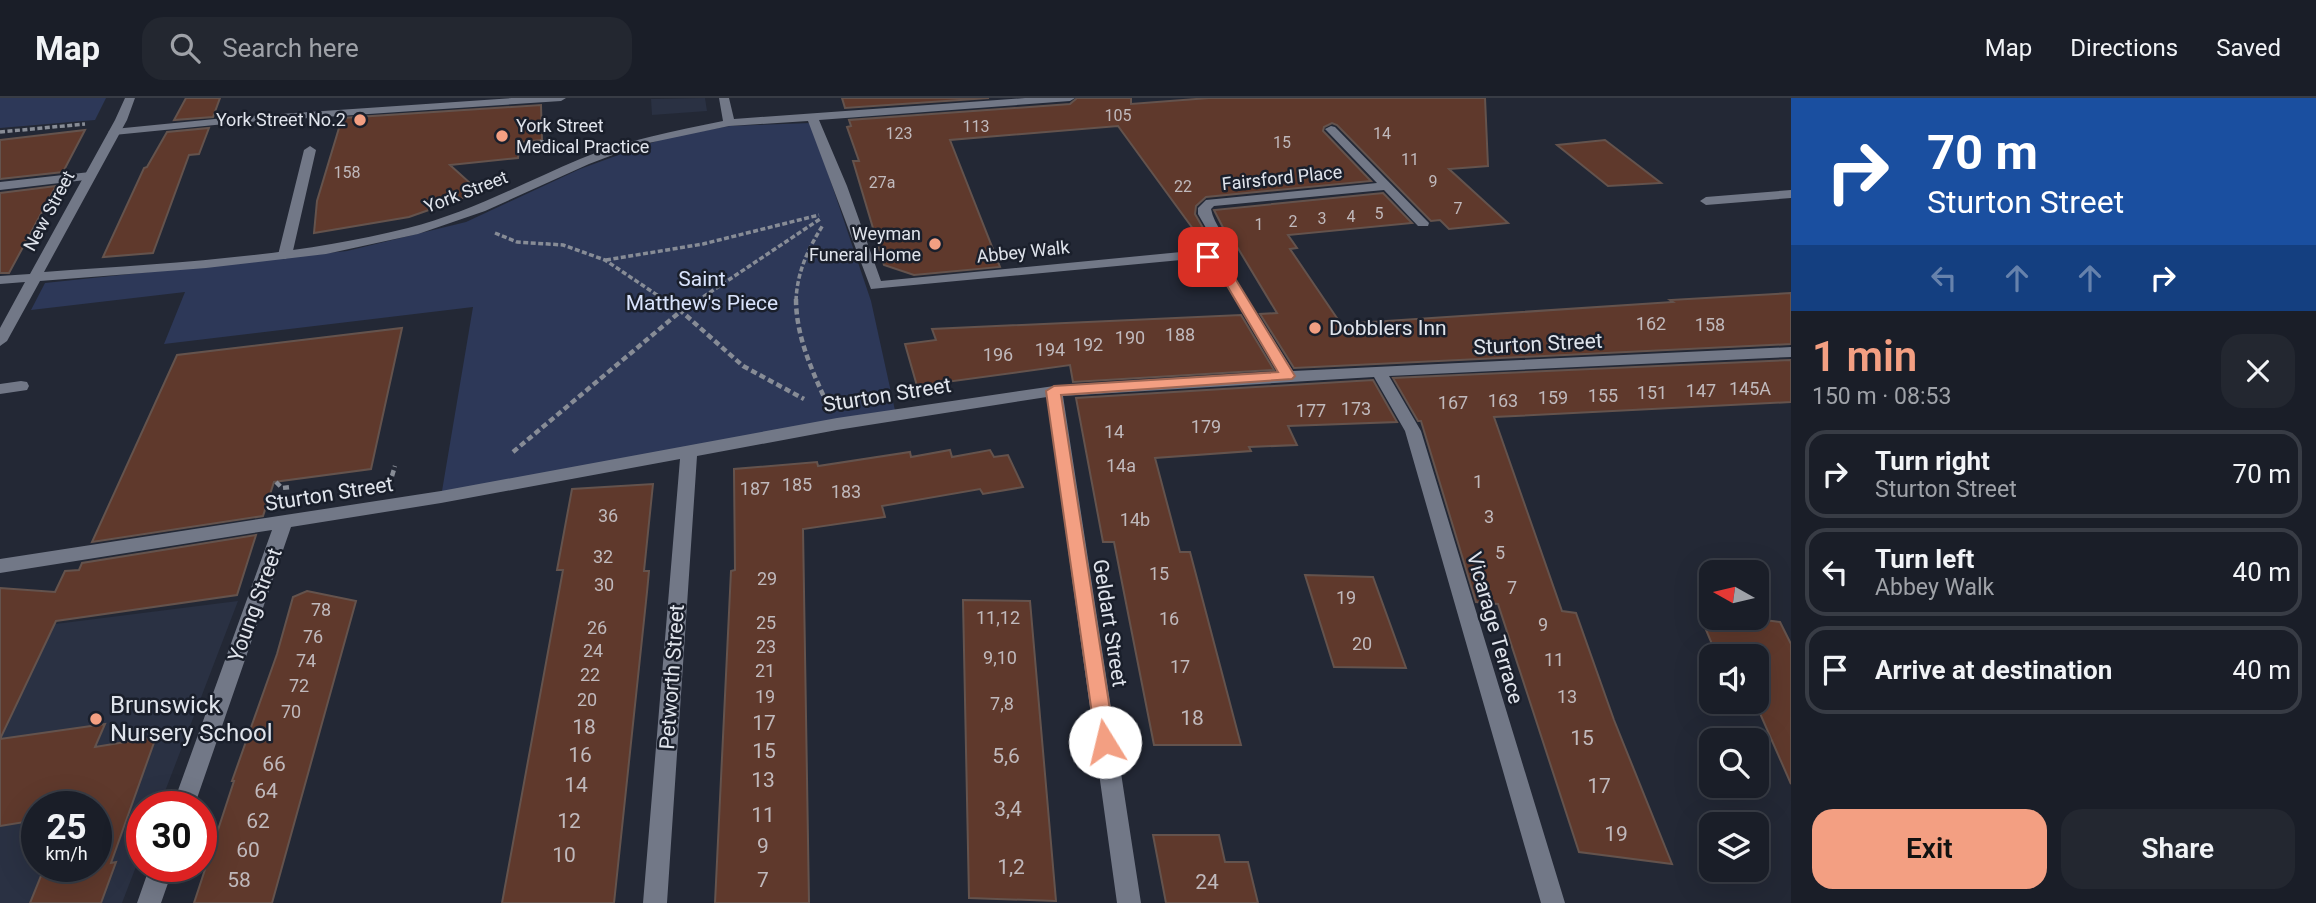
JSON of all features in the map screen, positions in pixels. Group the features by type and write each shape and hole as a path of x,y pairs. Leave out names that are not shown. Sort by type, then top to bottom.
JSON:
{"street":[{"name":"New Street","path":"0,341 118,126 130,98"},
{"path":"118,126 561,98"},
{"path":"724,98 729,123"},
{"name":"York Street","path":"0,280 326,250 414,231 480,208 585,161 636,142 729,123 1069,98"},
{"name":"Abbey Walk","path":"813,118 876,286 1181,256 1196,255 1216,260"},
{"name":"Fairsford Place","path":"1331,130 1423,223"},
{"path":"285,255 310,150"},
{"path":"0,187 90,176"},
{"name":"Fairsford Place","path":"1216,260 1225,253 1224,244 1204,216 1204,208 1210,203 1387,186"},
{"path":"1706,201 1791,194"},
{"path":"1216,260 1287,376"},
{"name":"Sturton Street","path":"0,566 441,497 689,451 835,419 1054,391 1287,376 1791,352"},
{"name":"Vicarage Terrace","path":"1379,373 1413,431 1553,903"},
{"path":"0,389 21,386"},
{"name":"Geldart Street","path":"1054,391 1129,903"},
{"name":"Petworth Street","path":"654,903 689,451"},
{"name":"Young Street","path":"189,791 284,522"},
{"path":"149,903 156,882"}],"path":[{"path":"0,132 118,126"},
{"path":"508,456 681,311 847,205"},
{"path":"605,260 703,244 834,211"},
{"path":"834,211 807,246 796,279 796,316 807,356 835,419"},
{"path":"486,233 500,232 517,242 563,245 605,260 681,311 743,366 835,419"}],"shaded area":[{"path":"705,98 707,111 652,115 651,99"},
{"name":"Brunswick Nursery School","path":"238,601 165,791 126,791 126,882 130,882 122,903 0,903 0,631"}],"green space":[{"path":"0,98 106,98 95,120 0,128"},
{"name":"Saint Matthew's Piece","path":"811,123 871,301 896,415 441,497 473,307 164,344 185,292 31,310 45,283 347,251 466,222 580,169 665,138 730,126"}],"building":[{"path":"186,98 220,98 213,117 174,120"},
{"path":"842,98 989,98 845,108"},
{"path":"1077,98 1131,98 1131,104 1209,98 1485,98 1488,166 1449,169 1508,223 1449,229 1440,220 1431,221 1332,123 1324,127 1323,131 1371,181 1206,197 1196,206 1195,214 1214,247 1207,248 1118,126 950,140 1000,267 914,275 884,265 853,161 859,161 847,127 851,126 849,120 1070,104"},
{"path":"541,105 542,140 520,142 518,158 450,165 480,192 409,217 314,233 317,201 342,118"},
{"path":"209,128 199,154 189,155 153,253 103,257 144,168 167,132"},
{"path":"85,130 63,172 0,179 0,140"},
{"path":"1605,140 1661,183 1608,186 1557,145"},
{"path":"56,186 9,273 0,273 0,193"},
{"path":"1383,193 1412,223 1288,235 1297,248 1290,249 1341,324 1791,293 1791,344 1294,368 1260,314 1277,313 1236,245 1232,245 1214,210"},
{"path":"1241,315 1274,370 1073,382 1070,365 917,386 905,344 936,340 932,329"},
{"path":"402,328 371,469 274,482 263,516 92,542 177,355"},
{"path":"1791,360 1791,402 1494,417 1562,611 1576,613 1614,720 1672,864 1579,852 1498,604 1476,602 1421,421 1418,421 1393,378"},
{"path":"1373,380 1397,422 1288,426 1297,445 1249,447 1251,451 1155,458 1180,552 1190,552 1241,745 1154,745 1114,542 1103,542 1076,398"},
{"path":"950,450 952,457 990,450 994,457 1008,455 1023,487 983,494 980,489 882,506 885,517 803,529 809,903 715,903 731,571 735,570 734,469 817,462 818,466 910,452 911,457"},
{"path":"653,484 644,571 649,571 614,903 502,903 563,570 557,570 572,489"},
{"path":"256,535 237,595 56,621 0,739 0,588 55,592 65,571 79,570 82,563"},
{"path":"1305,575 1373,577 1406,668 1334,667"},
{"path":"307,591 356,601 272,903 194,903 201,882 217,882 217,833 232,781 277,654 293,597"},
{"path":"963,600 1030,601 1056,901 969,898"},
{"path":"1769,621 1780,622 1791,644 1791,784 1769,734 1769,728 1766,728 1760,714 1769,714 1769,644 1712,644 1706,630 1769,630"},
{"path":"105,724 95,747 156,737 137,791 126,791 126,821 112,860 112,791 21,791 21,823 0,826 0,739"},
{"path":"1153,835 1219,835 1225,862 1248,862 1258,903 1166,903"},
{"path":"39,882 109,882 101,903 30,903"}],"place":[{"name":"York Street No.2","path":"360,120"},
{"name":"York Street Medical Practice","path":"502,136"},
{"name":"Weyman Funeral Home","path":"935,244"},
{"name":"Dobblers Inn","path":"1315,328"},
{"name":"Brunswick Nursery School","path":"96,719"}],"route":[{"path":"1105,742 1054,391 1287,376 1221,265 1208,257"}]}
